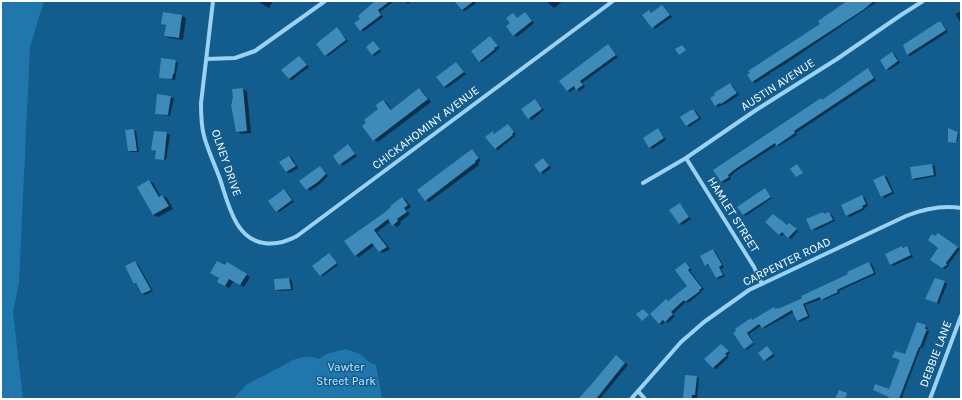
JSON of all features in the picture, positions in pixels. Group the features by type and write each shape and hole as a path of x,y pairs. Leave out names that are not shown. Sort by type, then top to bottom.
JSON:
{"street":[{"name":"OLNEY DRIVE","path":"213,1 201,102 201,118 204,136 232,212 240,229 244,232"},
{"path":"206,59 235,58 255,51 325,1"},
{"name":"CHICKAHOMINY AVENUE","path":"244,232 252,240 270,244 280,243 296,236 613,1"},
{"name":"AUSTIN AVENUE","path":"643,183 686,158 756,110 837,59 901,14 923,1"},
{"name":"HAMLET STREET","path":"686,158 754,267 762,284"},
{"name":"CARPENTER ROAD","path":"631,399 682,342 704,322 749,290 921,210 940,207 961,208"},
{"name":"DEBBIE LANE","path":"930,399 961,316"},
{"path":"638,391 645,399"}],"green space":[{"path":"1,1 44,1 30,47 19,283 13,312 23,399 1,399"},
{"name":"Vawter Street Park","path":"346,349 360,354 370,363 376,365 382,399 233,399 246,385 293,360 306,357 319,359 326,354"}],"building":[{"path":"375,1 390,1 378,10 381,15 360,31 354,23 360,19 358,16"},
{"path":"454,1 474,1 462,10"},
{"path":"847,1 874,1 863,10 752,82 747,75 750,73 748,71 820,24 818,21"},
{"path":"662,5 670,15 652,28 642,15 649,10 651,13"},
{"path":"163,12 182,15 179,38 164,36 166,25 161,24"},
{"path":"525,12 532,21 513,36 506,26 510,23 506,18 513,13 517,18"},
{"path":"938,22 941,22 946,30 907,55 903,45"},
{"path":"337,27 346,40 325,56 316,44"},
{"path":"490,36 498,46 479,62 471,51"},
{"path":"373,41 380,49 372,55 366,47"},
{"path":"608,44 616,55 580,81 583,85 576,90 574,86 567,91 559,81"},
{"path":"682,45 686,50 679,55 675,49"},
{"path":"892,52 898,61 886,70 880,60"},
{"path":"299,56 307,65 289,79 281,70"},
{"path":"161,58 176,60 172,79 159,78"},
{"path":"456,62 464,72 444,87 436,77"},
{"path":"868,68 874,78 794,131 795,133 776,146 775,143 734,170 728,175 729,177 721,182 713,170 821,98 822,100"},
{"path":"730,83 737,93 721,104 720,103 715,106 710,98 715,95 714,93"},
{"path":"243,88 247,131 236,132 231,104 233,99 232,89"},
{"path":"419,88 428,99 373,141 362,126 366,123 364,120 378,109 376,105 383,100 391,110"},
{"path":"157,94 171,96 168,115 155,114"},
{"path":"535,99 542,109 528,119 521,109"},
{"path":"691,110 694,110 699,118 686,126 680,117"},
{"path":"508,124 514,132 512,134 513,135 495,149 485,137 493,131 494,134"},
{"path":"658,128 664,138 649,148 643,138"},
{"path":"948,128 958,132 956,143 948,142"},
{"path":"134,129 137,151 128,151 125,130"},
{"path":"154,131 167,132 164,160 155,159 156,151 151,150"},
{"path":"348,144 355,154 339,165 333,156"},
{"path":"472,149 479,158 475,161 476,162 425,201 417,190"},
{"path":"289,156 296,166 286,172 279,162"},
{"path":"543,158 549,166 540,173 534,165"},
{"path":"797,164 803,173 796,177 790,169"},
{"path":"932,164 934,175 912,179 910,167"},
{"path":"320,166 326,174 318,182 306,190 299,181"},
{"path":"884,175 892,192 881,197 873,180"},
{"path":"149,180 159,197 162,195 169,206 153,215 137,187"},
{"path":"765,188 771,197 743,215 737,207"},
{"path":"284,189 292,200 276,212 268,201"},
{"path":"862,195 866,204 862,206 863,208 846,216 841,205"},
{"path":"402,197 408,205 404,208 407,212 397,219 398,221 392,226 388,219 374,230 387,247 379,252 372,243 355,256 344,241 384,213 391,207 390,206"},
{"path":"680,203 689,217 679,224 669,210"},
{"path":"823,212 824,214 829,212 833,220 811,230 806,219"},
{"path":"773,214 787,225 789,223 797,229 788,238 782,232 779,235 765,222"},
{"path":"938,233 958,247 946,263 947,265 942,268 930,260 938,248 928,240 932,234 935,236"},
{"path":"902,246 903,248 907,246 911,255 890,265 885,254"},
{"path":"713,249 722,265 719,267 723,275 716,278 708,264 705,266 700,256"},
{"path":"329,253 337,263 320,276 312,266"},
{"path":"135,261 151,290 142,294 136,283 134,284 125,266"},
{"path":"217,261 225,265 227,262 247,274 240,285 229,279 225,286 217,282 219,278 210,273"},
{"path":"685,262 690,268 688,270 702,288 685,302 684,300 671,312 673,314 665,322 663,320 659,324 650,314 666,299 668,301 687,286 675,270"},
{"path":"869,262 874,273 837,290 838,292 821,300 820,297 803,304 808,316 797,321 792,310 762,328 759,324 747,333 753,342 744,349 733,333 736,331 735,329 751,318 752,320 774,307 775,309 778,309 802,298 801,296 848,274 847,272"},
{"path":"289,278 291,289 275,290 274,279"},
{"path":"935,278 945,281 937,303 925,299"},
{"path":"643,309 649,315 642,321 636,314"},
{"path":"917,322 926,325 925,329 927,329 899,399 888,399 889,397 873,390 875,384 889,389 900,360 892,357 895,351 905,354"},
{"path":"721,344 729,351 725,354 727,355 713,368 704,359"},
{"path":"767,346 773,354 764,361 758,353"},
{"path":"616,355 625,363 596,399 578,399 590,386"},
{"path":"685,375 697,376 695,395 692,395 692,399 683,399"},
{"path":"839,390 847,393 845,399 835,399"}]}
